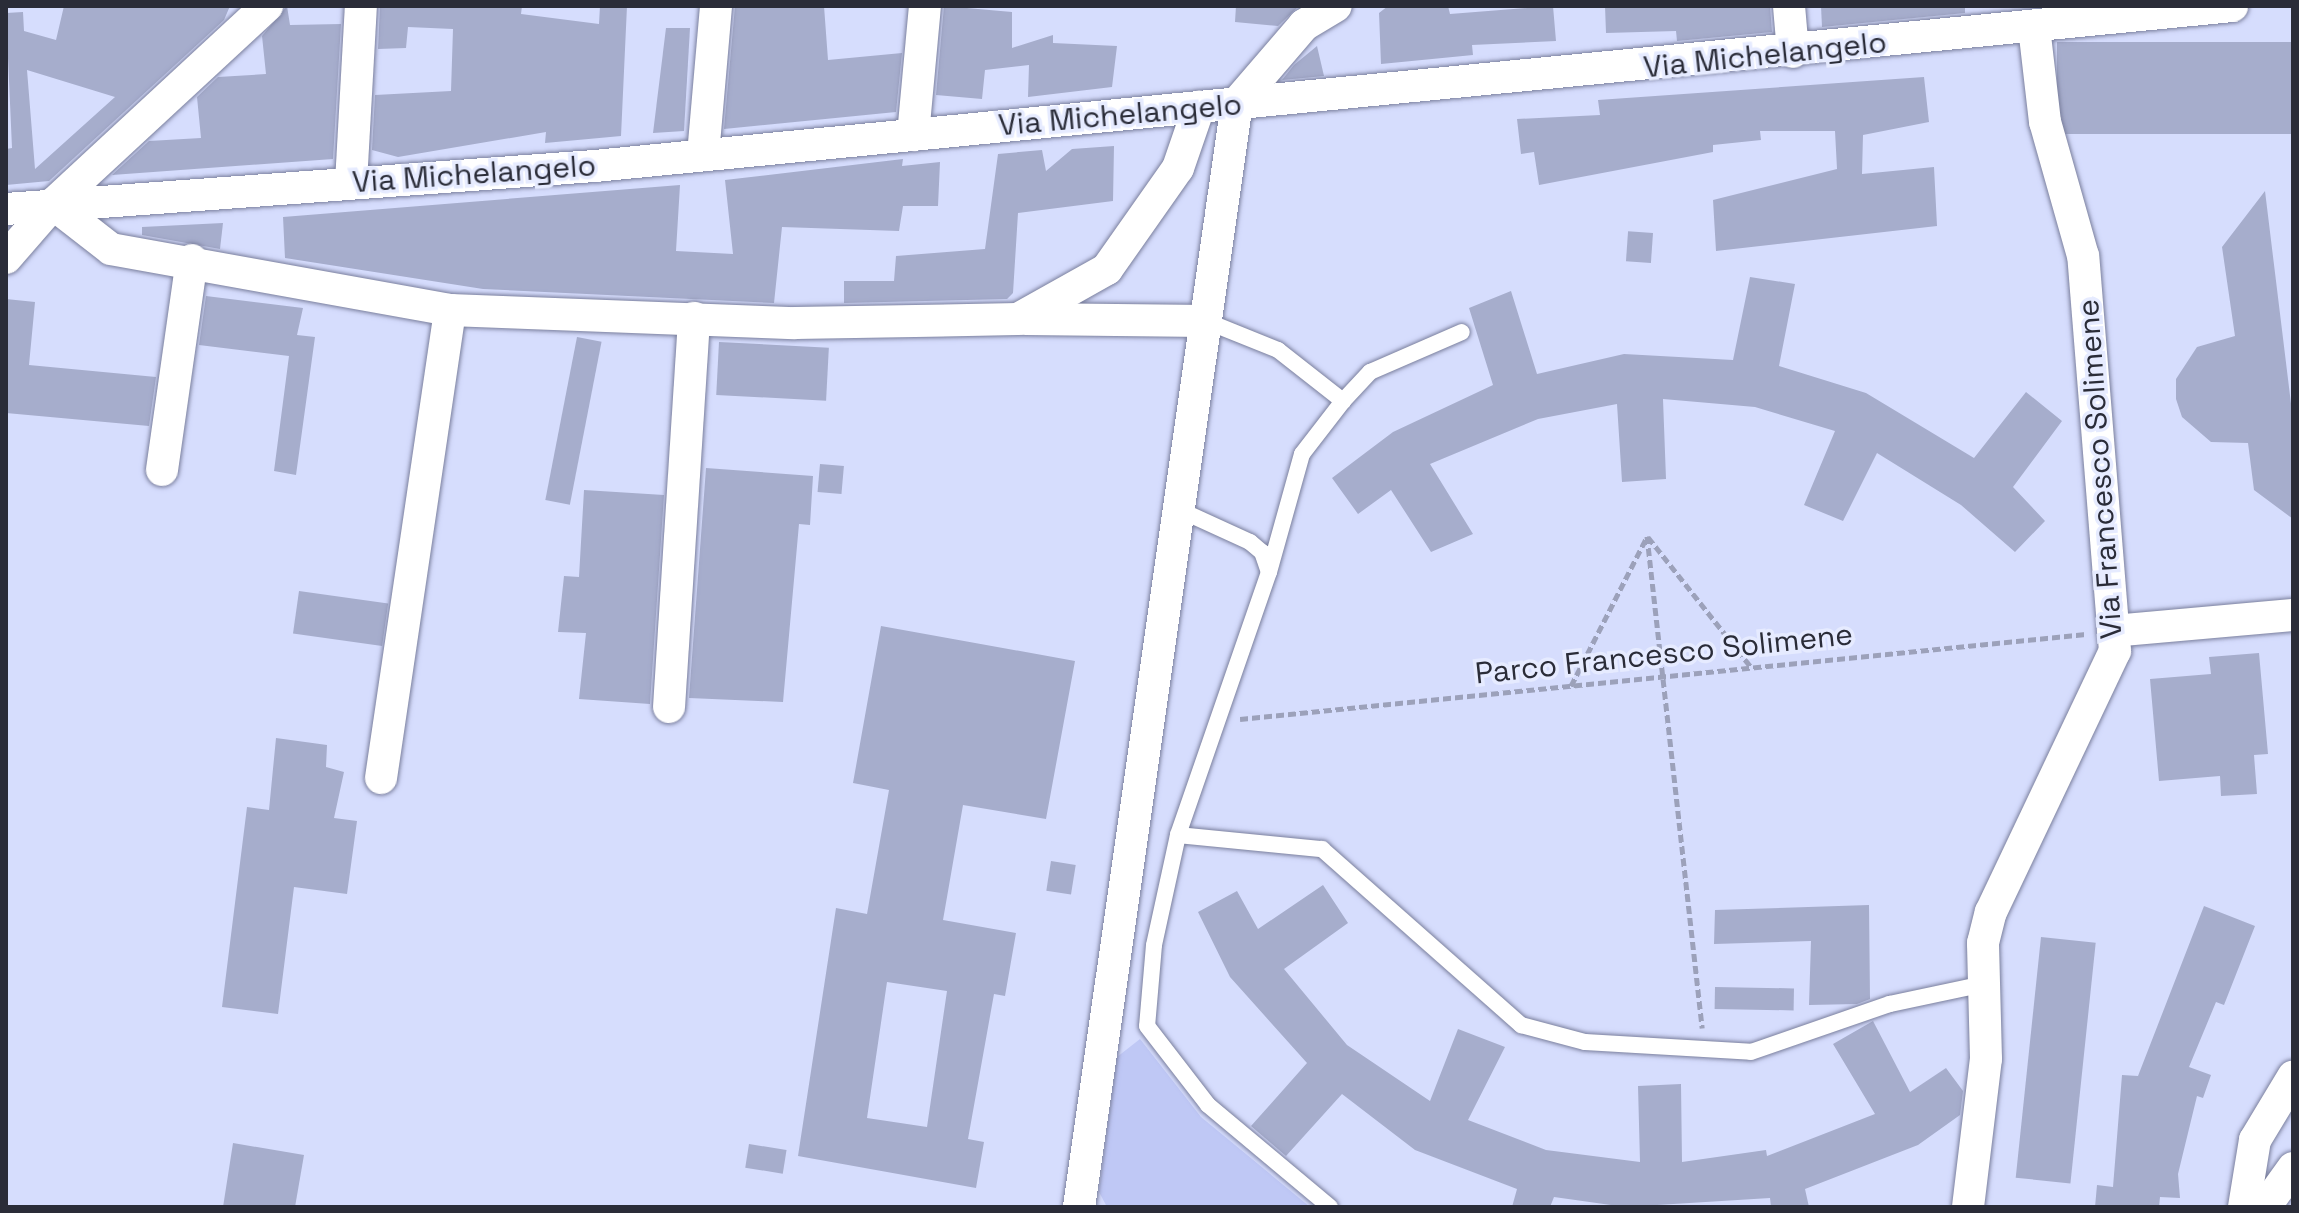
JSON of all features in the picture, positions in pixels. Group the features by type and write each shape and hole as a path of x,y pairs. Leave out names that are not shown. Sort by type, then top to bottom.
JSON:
{"street":[{"path":"6,258 53,204 267,6"},
{"path":"351,183 361,6"},
{"path":"703,155 716,6"},
{"path":"913,135 925,6"},
{"path":"1084,1202 1237,103 1304,25 1336,6"},
{"path":"1789,6 1793,52"},
{"name":"Via Michelangelo","path":"6,209 703,155 1793,52 2034,27 2168,9 2232,6"},
{"name":"Via Francesco Solimene","path":"1968,1207 1986,1059 1983,943 1991,912 2115,651 2083,256 2045,122 2034,27"},
{"path":"1018,319 1107,269 1178,168 1199,107"},
{"path":"53,204 111,249 192,260 450,310 795,323 1018,319 1206,321"},
{"path":"162,470 192,260"},
{"path":"381,778 450,310"},
{"path":"669,707 694,318"},
{"path":"2113,631 2293,615"},
{"path":"2244,1207 2255,1140 2293,1077"},
{"path":"2265,1207 2293,1168"}],"lane":[{"path":"1206,321 1278,350 1343,401"},
{"path":"1330,1207 1208,1105 1147,1026 1154,945 1178,835 1220,721 1269,572 1302,454 1370,372 1462,332"},
{"path":"1180,510 1250,542 1262,552 1269,572"},
{"path":"1178,835 1322,849 1521,1025 1585,1042 1751,1052 1890,1004 1984,984"}],"path":[{"path":"1647,536 1752,668"},
{"path":"1647,536 1704,1049"},
{"path":"1571,686 1647,536"},
{"name":"Parco Francesco Solimene","path":"1220,721 2113,631"}],"shaded area":[{"path":"1140,1039 1201,1117 1310,1207 1107,1207 1099,1192 1117,1057"}],"building":[{"path":"64,6 230,6 224,20 49,181 6,185 6,149 12,148 6,13 23,12 24,31 56,40","holes":["27,70 115,97 35,169"]},
{"path":"287,6 290,25 341,24 333,159 112,175 149,141 201,138 197,97 218,77 266,74 262,36"},
{"path":"380,6 522,6 521,14 599,24 600,6 627,6 621,136 545,143 546,132 398,157 372,150 375,95 451,91 453,29 408,27 406,48 378,49"},
{"path":"735,6 824,6 828,60 902,53 896,112 724,129"},
{"path":"944,6 1012,12 1012,48 1053,35 1053,43 1117,46 1112,87 1028,97 1029,65 985,70 982,99 936,95"},
{"path":"1236,6 1299,6 1278,26 1235,22"},
{"path":"1388,6 1448,6 1450,14 1553,6 1556,41 1472,45 1473,55 1381,64 1379,13"},
{"path":"1605,6 1770,6 1772,32 1677,41 1676,31 1606,33"},
{"path":"1821,6 1965,6 1965,13 1822,27"},
{"path":"666,28 690,28 684,131 653,133"},
{"path":"2057,42 2293,42 2293,134 2057,134"},
{"path":"1317,46 1324,76 1282,80 1294,65"},
{"path":"1924,77 1929,122 1863,135 1862,174 1934,167 1937,226 1716,251 1713,200 1837,169 1835,131 1760,131 1761,140 1713,145 1713,152 1539,185 1534,152 1521,154 1517,119 1600,115 1598,100"},
{"path":"1114,146 1113,201 1018,213 1013,293 1007,299 844,303 844,281 894,281 896,256 985,249 998,154 1042,150 1046,171 1072,149"},
{"path":"903,159 902,166 940,162 938,206 903,206 899,231 782,227 774,303 483,289 285,258 283,217 680,185 676,251 733,254 725,180"},
{"path":"2265,191 2293,420 2293,519 2254,490 2248,443 2211,442 2182,417 2176,399 2176,379 2197,347 2235,336 2222,247"},
{"path":"223,223 220,249 142,235 142,227"},
{"path":"1628,231 1653,233 1651,263 1626,261"},
{"path":"1750,277 1795,284 1779,366 1866,393 1974,458 2026,392 2062,421 2013,487 2045,521 2015,552 1961,505 1877,453 1843,521 1804,505 1835,431 1755,407 1663,399 1666,479 1622,482 1617,404 1538,419 1430,464 1473,534 1431,552 1391,490 1358,514 1332,478 1393,432 1493,385 1469,308 1511,291 1537,374 1624,354 1733,360"},
{"path":"206,296 303,308 297,335 315,337 296,475 274,471 289,356 199,345"},
{"path":"6,299 35,302 29,365 156,377 149,426 6,413"},
{"path":"577,337 602,342 570,505 545,500"},
{"path":"719,342 829,348 826,401 716,395"},
{"path":"820,464 844,466 841,494 818,492"},
{"path":"706,468 813,476 810,525 799,524 783,702 689,698"},
{"path":"584,490 664,495 650,704 579,699 586,633 558,632 564,576 579,577"},
{"path":"299,591 388,604 382,646 293,634"},
{"path":"881,626 1075,661 1046,819 963,805 943,920 1016,933 1005,996 994,994 968,1139 984,1142 976,1188 798,1156 836,908 867,914 889,790 853,783","holes":["887,982 947,991 927,1127 867,1118"]},
{"path":"2259,653 2268,754 2254,755 2257,794 2221,796 2220,776 2159,781 2150,679 2211,674 2209,657"},
{"path":"276,738 327,745 326,767 344,772 334,818 357,821 347,894 294,887 278,1014 222,1007 247,807 269,810"},
{"path":"1051,861 1076,865 1071,895 1046,891"},
{"path":"1323,885 1348,923 1284,969 1347,1045 1430,1101 1458,1029 1505,1047 1468,1120 1546,1150 1640,1162 1638,1086 1681,1084 1682,1162 1766,1150 1767,1156 1875,1114 1833,1044 1873,1021 1910,1092 1946,1068 1963,1091 1960,1115 1918,1145 1805,1189 1809,1207 1771,1207 1770,1198 1625,1207 1554,1197 1550,1207 1512,1207 1517,1189 1415,1150 1342,1094 1286,1156 1251,1126 1307,1063 1230,977 1198,912 1237,891 1258,929"},
{"path":"1869,905 1870,999 1857,1004 1809,1005 1811,941 1714,944 1715,910"},
{"path":"2204,906 2255,926 2224,1005 2216,1002 2189,1067 2211,1075 2203,1098 2197,1096 2178,1174 2180,1198 2160,1197 2159,1207 2095,1207 2097,1185 2113,1187 2122,1075 2138,1076"},
{"path":"2041,937 2096,943 2070,1183 2016,1178"},
{"path":"1715,987 1794,988 1794,1010 1715,1009"},
{"path":"233,1143 304,1155 295,1207 223,1207"},
{"path":"749,1144 787,1150 783,1174 745,1168"}]}
